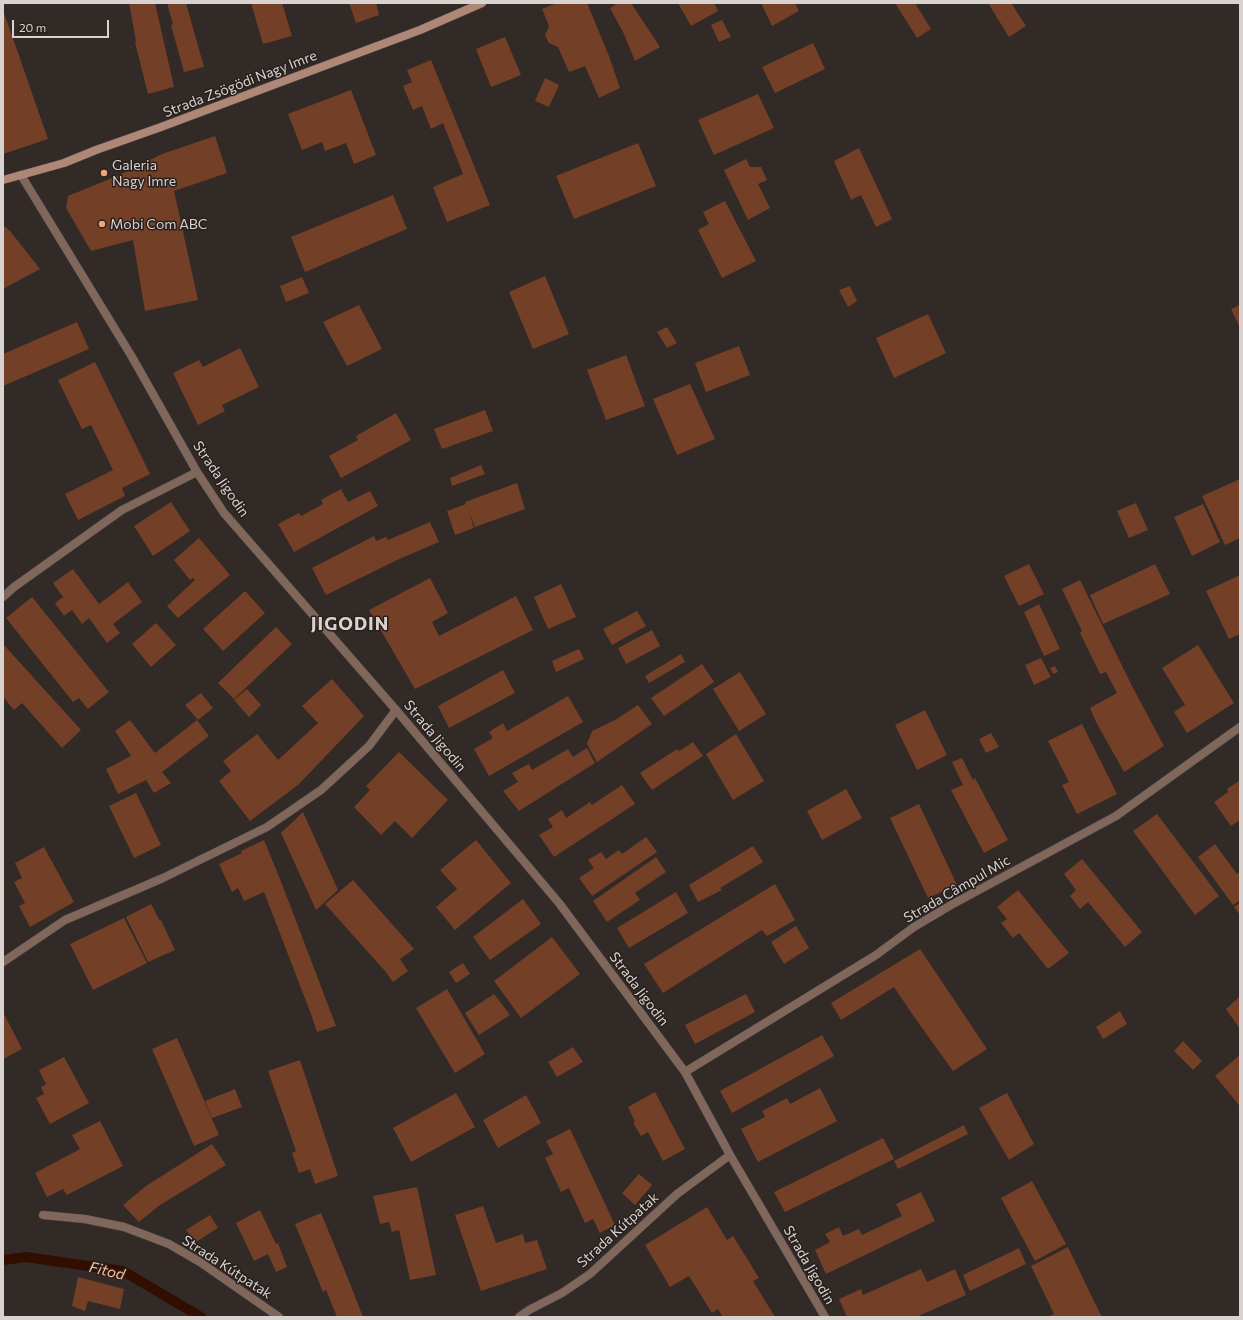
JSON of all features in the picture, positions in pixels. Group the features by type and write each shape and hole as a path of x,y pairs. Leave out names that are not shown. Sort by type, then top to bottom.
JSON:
{"main road":[{"name":"Strada Zsögödi Nagy Imre","path":"3,180 64,163 420,30 482,3"}],"street":[{"name":"Strada Jigodin","path":"21,175 132,357 197,472 224,513 396,710 559,903 685,1072 730,1156 825,1317"},
{"path":"3,597 122,510 197,472"},
{"path":"3,962 65,920 163,878 267,827 321,790 369,746 396,710"},
{"name":"Strada Câmpul Mic","path":"685,1072 876,955 914,927 1116,816 1240,726"},
{"name":"Strada Kútpatak","path":"519,1317 529,1310 562,1294 590,1274 677,1194 730,1156"},
{"name":"Strada Kútpatak","path":"43,1215 85,1219 124,1227 169,1244 200,1262 279,1317"}],"building":[{"path":"129,3 155,3 174,87 148,94 135,42"},
{"path":"167,3 186,3 204,67 184,72 171,25 173,24"},
{"path":"251,3 282,3 292,36 263,44"},
{"path":"349,3 376,3 379,15 356,23"},
{"path":"557,3 587,3 609,56 620,88 599,98 585,66 569,72 558,47 549,43 545,35 549,26 542,9"},
{"path":"618,3 631,3 660,47 635,61 623,32 610,8"},
{"path":"678,3 714,3 718,11 691,26"},
{"path":"761,3 795,3 799,11 772,26"},
{"path":"895,3 915,3 931,29 917,38"},
{"path":"988,3 1011,3 1026,26 1009,37"},
{"path":"3,10 48,139 3,154"},
{"path":"722,20 731,37 719,42 711,25"},
{"path":"505,37 521,75 491,87 476,49"},
{"path":"813,43 825,69 775,93 762,67"},
{"path":"431,60 490,205 447,222 433,187 463,174 443,123 431,129 422,106 413,110 403,86 412,82 407,70"},
{"path":"545,78 559,85 549,107 535,101"},
{"path":"351,90 376,155 354,164 346,143 325,151 322,142 302,150 288,114"},
{"path":"758,94 774,128 714,155 698,120"},
{"path":"215,136 227,173 174,191 198,300 145,311 133,240 91,251 66,208 68,196 117,176 162,154"},
{"path":"638,143 656,186 574,219 556,176"},
{"path":"859,148 892,219 876,227 861,195 851,200 834,161"},
{"path":"746,159 750,167 761,167 767,180 758,184 770,208 748,220 724,170"},
{"path":"393,195 407,229 305,272 291,237"},
{"path":"725,201 756,261 722,278 698,230 709,224 703,212"},
{"path":"3,225 10,231 40,269 3,289"},
{"path":"545,276 569,334 533,349 509,292"},
{"path":"302,277 309,293 286,302 280,286"},
{"path":"850,286 857,301 848,307 839,290"},
{"path":"359,305 382,349 347,366 323,322"},
{"path":"1240,305 1240,328 1231,309"},
{"path":"928,314 946,353 894,378 876,338"},
{"path":"77,322 89,349 3,386 3,354"},
{"path":"667,327 677,343 667,348 657,332"},
{"path":"739,346 750,375 706,392 695,363"},
{"path":"240,348 259,387 222,405 225,411 198,425 173,373 199,360 203,367"},
{"path":"626,355 645,406 606,420 587,370"},
{"path":"95,362 150,474 122,488 125,496 78,520 65,494 113,470 91,425 82,429 58,380"},
{"path":"690,384 715,439 677,455 653,399"},
{"path":"485,410 493,431 442,449 434,429"},
{"path":"396,413 411,440 341,478 329,456 358,440 356,436"},
{"path":"481,465 485,474 452,486 450,478"},
{"path":"1240,479 1240,538 1225,545 1202,496"},
{"path":"517,483 525,509 475,527 469,512 474,528 455,535 447,511 466,504 465,502"},
{"path":"341,489 348,502 370,491 378,506 294,552 278,524 299,513 301,516 323,504 321,500"},
{"path":"171,502 190,531 153,556 134,526"},
{"path":"1136,503 1148,530 1129,538 1117,511"},
{"path":"1203,504 1220,542 1192,556 1174,517"},
{"path":"430,522 439,542 397,560 326,595 312,568 374,536 376,541 386,537 388,540"},
{"path":"199,538 230,575 178,618 167,606 195,580 193,578 190,580 174,560"},
{"path":"1029,564 1044,594 1019,606 1004,576"},
{"path":"1155,564 1170,594 1103,624 1090,595"},
{"path":"73,569 99,604 128,582 142,602 113,624 120,633 107,643 89,618 82,624 72,610 64,616 55,603 63,597 53,583"},
{"path":"1240,575 1240,634 1229,639 1206,591"},
{"path":"430,578 448,613 432,622 439,636 516,596 533,630 415,689 369,610"},
{"path":"1080,580 1132,686 1164,746 1124,772 1096,722 1090,708 1117,693 1106,672 1100,674 1080,633 1082,631 1062,589"},
{"path":"561,584 576,617 548,629 534,597"},
{"path":"245,591 265,613 223,651 203,629"},
{"path":"32,597 109,692 88,709 79,698 73,702 6,618"},
{"path":"1039,604 1060,649 1044,656 1024,612"},
{"path":"637,611 646,626 612,645 603,629"},
{"path":"156,623 176,645 151,667 132,644"},
{"path":"276,627 292,644 234,699 218,683"},
{"path":"652,630 660,646 626,664 618,648"},
{"path":"3,644 81,730 62,748 22,703 14,710 3,697"},
{"path":"1198,645 1234,703 1187,733 1174,712 1185,705 1162,668"},
{"path":"579,649 584,659 556,672 552,661"},
{"path":"681,654 685,662 649,683 645,676"},
{"path":"1041,658 1051,677 1034,685 1025,665"},
{"path":"702,664 714,682 664,716 651,698"},
{"path":"1055,666 1058,672 1053,674 1050,668"},
{"path":"503,670 515,693 449,728 438,706"},
{"path":"740,672 766,714 739,731 713,689"},
{"path":"332,679 364,716 298,785 250,821 219,781 231,771 223,761 257,734 278,760 318,723 302,706"},
{"path":"247,689 261,705 249,717 234,700"},
{"path":"201,693 213,708 198,720 185,705"},
{"path":"568,696 583,722 489,776 474,749 493,738 489,732 503,723 507,731"},
{"path":"638,705 652,724 597,762 587,744 592,731 615,720"},
{"path":"925,710 947,755 917,770 895,725"},
{"path":"130,720 155,753 197,720 209,736 162,772 171,783 154,793 146,780 118,794 106,769 131,756 115,731"},
{"path":"1082,724 1117,794 1077,814 1062,785 1069,782 1048,741"},
{"path":"991,733 999,747 986,753 979,739"},
{"path":"736,734 764,781 733,800 706,754"},
{"path":"693,742 703,756 652,790 640,773 677,749 679,751"},
{"path":"587,748 595,763 519,811 503,791 518,782 512,773 529,764 532,770 568,749 573,757"},
{"path":"399,752 448,800 412,838 395,821 381,835 354,807 370,790 366,786"},
{"path":"962,758 973,780 975,778 1008,840 984,853 951,790 963,785 952,762"},
{"path":"1240,780 1240,820 1231,826 1214,802 1228,792 1227,789"},
{"path":"622,785 635,804 554,857 539,835 553,827 548,819 562,810 566,818 590,802 592,805"},
{"path":"846,789 862,818 822,840 807,811"},
{"path":"136,793 161,845 134,858 109,806"},
{"path":"919,804 957,885 928,898 890,818"},
{"path":"303,812 338,890 316,910 281,833"},
{"path":"1157,814 1219,896 1195,915 1133,831"},
{"path":"646,837 657,852 592,896 579,878 594,868 588,860 601,852 606,859 619,850 622,854"},
{"path":"264,840 336,1026 317,1032 264,892 244,901 238,888 232,892 219,864"},
{"path":"476,840 511,883 455,930 436,907 457,889 440,870"},
{"path":"1215,844 1237,874 1240,872 1240,900 1233,905 1198,857"},
{"path":"753,846 763,862 720,888 722,890 698,902 689,885"},
{"path":"44,847 74,902 30,927 19,906 25,903 14,882 22,878 15,863"},
{"path":"656,857 666,872 635,893 640,900 607,922 593,901"},
{"path":"1082,859 1142,932 1125,947 1088,902 1080,909 1070,896 1076,890 1064,874"},
{"path":"353,880 414,949 400,959 408,971 393,982 325,904"},
{"path":"775,884 795,920 767,936 762,930 663,993 644,964"},
{"path":"1018,890 1069,953 1048,969 1019,933 1013,938 1001,923 1007,919 997,907"},
{"path":"676,892 688,913 629,948 617,928"},
{"path":"523,899 541,924 490,960 473,937"},
{"path":"1240,903 1240,915 1234,907"},
{"path":"151,904 160,921 161,920 175,950 148,962 126,917"},
{"path":"124,918 147,963 93,990 70,944"},
{"path":"796,926 809,948 784,964 771,942"},
{"path":"552,937 580,974 521,1018 494,981"},
{"path":"920,949 987,1049 953,1071 894,987 841,1020 831,1003"},
{"path":"463,963 470,974 456,983 449,972"},
{"path":"447,989 485,1054 455,1073 416,1008"},
{"path":"494,994 510,1015 479,1035 465,1013"},
{"path":"746,994 755,1012 695,1044 685,1025"},
{"path":"1240,996 1240,1029 1226,1009"},
{"path":"1120,1011 1127,1024 1103,1039 1096,1027"},
{"path":"4,1014 22,1049 3,1059 3,1015"},
{"path":"822,1035 834,1056 732,1113 720,1091"},
{"path":"177,1038 219,1135 194,1146 152,1049"},
{"path":"1183,1041 1202,1061 1193,1070 1174,1051"},
{"path":"573,1047 583,1062 557,1077 548,1062"},
{"path":"1240,1055 1240,1104 1239,1105 1215,1076"},
{"path":"64,1057 89,1103 50,1124 36,1098 44,1094 41,1087 46,1084 39,1070"},
{"path":"300,1060 338,1176 315,1184 310,1169 299,1173 292,1153 296,1151 268,1071"},
{"path":"820,1088 837,1121 758,1162 741,1129 765,1117 762,1111 787,1098 790,1104"},
{"path":"235,1089 242,1107 212,1118 205,1101"},
{"path":"655,1092 685,1149 663,1161 648,1132 641,1136 633,1123 635,1122 628,1107"},
{"path":"456,1093 475,1127 411,1162 393,1128"},
{"path":"1007,1093 1034,1144 1009,1160 979,1108"},
{"path":"526,1095 541,1123 498,1148 483,1120"},
{"path":"100,1121 123,1166 67,1195 63,1189 47,1197 35,1173 80,1149 72,1135"},
{"path":"964,1125 968,1134 898,1169 894,1161"},
{"path":"570,1129 615,1225 600,1233 593,1219 585,1223 569,1188 561,1192 545,1158 553,1154 546,1141"},
{"path":"883,1138 894,1159 785,1212 774,1192"},
{"path":"212,1144 226,1165 160,1205 139,1222 123,1205 146,1186"},
{"path":"639,1174 652,1185 635,1205 622,1193"},
{"path":"1032,1181 1066,1244 1035,1261 1001,1198"},
{"path":"417,1187 436,1275 410,1280 399,1230 392,1232 389,1222 380,1224 373,1196"},
{"path":"921,1192 935,1221 826,1274 815,1250 830,1242 825,1234 839,1227 843,1236 859,1229 862,1235 902,1216 896,1204"},
{"path":"483,1206 496,1243 523,1234 525,1243 537,1240 547,1269 481,1291 455,1215"},
{"path":"707,1207 727,1240 733,1236 759,1278 753,1281 775,1317 723,1317 718,1309 712,1313 689,1276 670,1287 645,1245"},
{"path":"260,1210 276,1244 278,1243 287,1267 276,1272 268,1254 254,1261 236,1223"},
{"path":"321,1213 363,1317 337,1317 326,1290 323,1292 295,1224"},
{"path":"210,1215 218,1228 196,1242 186,1230"},
{"path":"1068,1247 1102,1317 1050,1316 1054,1314 1031,1266"},
{"path":"1019,1248 1026,1264 970,1291 963,1275"},
{"path":"921,1269 927,1282 955,1269 966,1295 916,1317 847,1317 839,1299 861,1289 863,1295"},
{"path":"78,1277 124,1289 120,1309 88,1301 85,1311 72,1306"}],"waterway":[{"name":"Fitod","path":"3,1260 26,1257 123,1271 201,1317"}],"place":[{"name":"Galeria Nagy Imre","path":"104,173"},
{"name":"Mobi Com ABC","path":"102,224"}],"district":[{"name":"JIGODIN","path":"350,624"}]}
